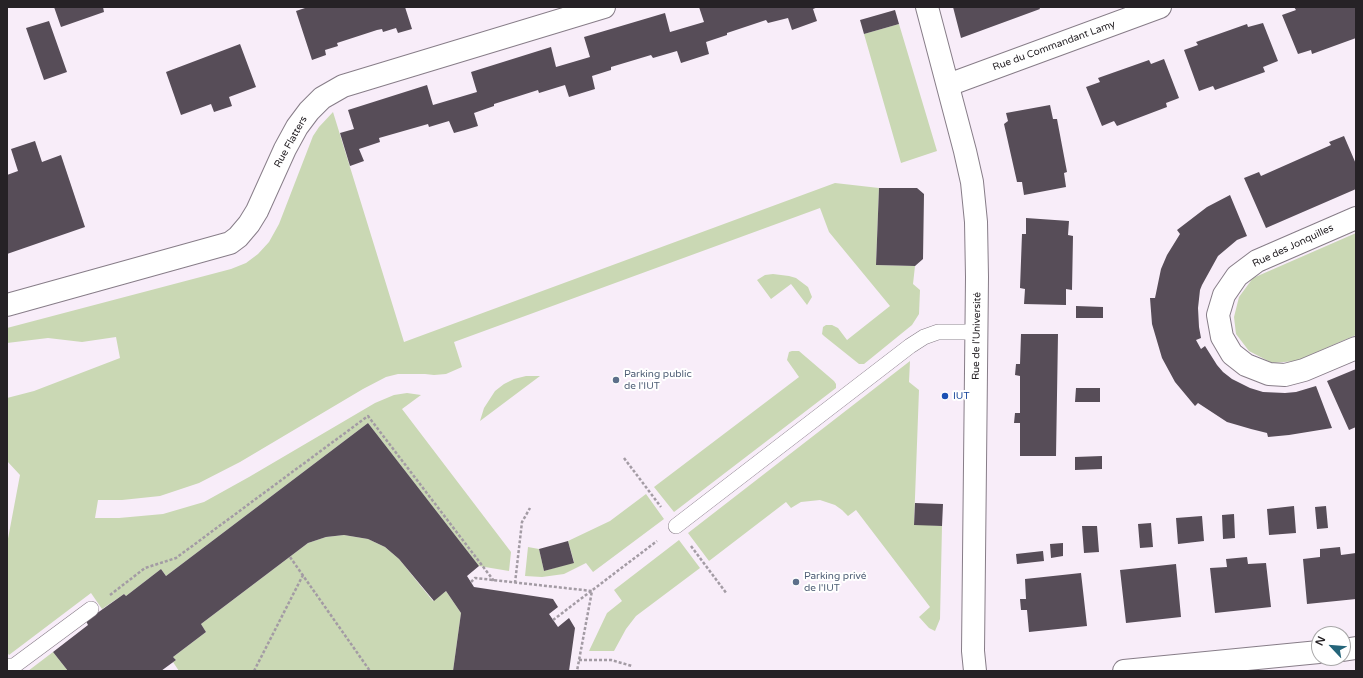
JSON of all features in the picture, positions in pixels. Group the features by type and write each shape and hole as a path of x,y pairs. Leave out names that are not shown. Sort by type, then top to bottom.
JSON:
{"street":[{"name":"Rue Flatters","path":"7,305 230,242 238,237 249,224 257,211 285,149 305,116 322,98 343,86 604,7"},
{"name":"Rue de l'Université","path":"927,7 972,182 976,222 977,332 973,652 975,671"},
{"name":"Rue du Commandant Lamy","path":"948,85 1160,7"},
{"name":"Rue des Jonquilles","path":"1356,218 1257,261 1237,276 1224,295 1218,315 1222,337 1232,354 1246,365 1269,374 1285,375 1304,370 1356,348"},
{"path":"1124,671 1311,653"}],"lane":[{"path":"676,526 917,341 938,332 977,332"},
{"path":"7,666 14,666 91,609"}],"path":[{"path":"91,609 145,568 176,558 368,416 494,581"},
{"path":"515,583 522,522 530,508"},
{"path":"553,620 676,526"},
{"path":"290,557 370,671"},
{"path":"254,671 303,575"},
{"path":"471,582 475,578 592,591"},
{"path":"577,671 592,591"},
{"path":"579,660 611,660 632,666"}],"green space":[{"path":"899,24 937,151 901,163 864,34"},
{"path":"333,112 404,342 835,183 879,188 876,265 915,266 913,284 920,290 919,314 912,325 864,364 859,364 822,334 823,327 826,325 832,325 838,328 847,340 890,306 829,232 820,208 454,342 462,367 446,374 398,374 386,377 363,389 240,462 199,483 160,496 122,500 98,500 95,518 119,518 163,514 204,502 375,403 394,395 407,393 421,395 402,409 511,552 509,571 479,566 368,423 166,576 161,569 126,596 124,594 102,609 91,593 9,655 7,652 7,544 20,475 7,461 7,398 34,391 120,358 116,337 82,342 48,338 7,343 7,328 231,269 246,263 258,254 269,242 279,224 313,136"},
{"path":"1356,233 1356,335 1296,361 1272,363 1249,351 1236,334 1234,317 1239,297 1253,278"},
{"path":"773,274 796,278 808,287 812,297 807,305 791,284 771,299 757,280 765,275"},
{"path":"799,351 834,381 836,388 674,512 654,487 799,377 787,360 789,352"},
{"path":"910,361 909,382 919,390 914,524 942,526 940,619 935,631 929,628 919,617 930,607 856,510 848,516 835,505 820,500 801,502 791,508 786,502 709,561 688,533"},
{"path":"526,376 540,376 480,421 484,408 495,391 514,379"},
{"path":"646,494 664,519 593,572 586,563 564,574 542,577 525,576 528,547 539,549 544,571 574,562 568,541 610,521"},
{"path":"344,535 368,539 385,547 399,559 433,601 446,591 461,613 453,671 179,671 173,662 176,660 173,657 206,632 201,624 308,543 326,537"},
{"path":"679,540 700,568 636,616 626,629 614,651 589,651 607,613 622,601 614,590"},
{"path":"53,652 68,671 28,671"}],"building":[{"path":"54,7 103,7 104,12 61,27"},
{"path":"308,7 405,7 412,29 398,33 396,28 383,32 382,29 377,30 337,43 338,46 325,50 326,55 312,60 296,11"},
{"path":"699,7 818,7 813,9 817,21 792,30 788,18 768,23 766,20 727,33 727,35 706,42 709,54 681,63 677,51 653,58 651,55 611,67 611,70 592,76 595,89 569,97 565,85 539,93 538,90 494,104 494,106 474,113 478,126 465,130 454,133 449,121 429,127 428,124 379,138 380,142 359,149 364,161 350,166 340,133 354,129 348,110 427,85 433,105 477,92 471,72 551,47 556,67 590,57 584,37 665,13 670,32 704,22"},
{"path":"953,7 1039,7 1040,9 961,38"},
{"path":"1294,7 1356,7 1356,38 1312,54 1311,50 1298,54 1282,15 1296,10"},
{"path":"895,10 899,24 864,34 860,20"},
{"path":"49,21 67,72 44,80 26,28"},
{"path":"1263,23 1278,61 1263,67 1265,72 1215,90 1213,86 1199,91 1184,50 1198,45 1196,42 1247,24 1248,27"},
{"path":"240,44 256,87 229,97 232,106 214,112 211,104 181,115 166,72"},
{"path":"1164,59 1179,98 1166,103 1167,107 1117,126 1114,121 1102,126 1086,87 1100,82 1098,78 1149,60 1151,64"},
{"path":"1050,105 1053,119 1057,119 1067,172 1064,173 1066,187 1024,195 1022,182 1017,182 1004,124 1008,121 1006,113"},
{"path":"1344,136 1356,164 1356,189 1266,228 1244,178 1259,172 1261,176 1331,145 1329,142"},
{"path":"35,141 42,162 61,155 85,227 7,254 7,175 18,171 11,149"},
{"path":"879,188 917,188 924,194 923,259 915,266 876,265"},
{"path":"1230,195 1247,236 1237,240 1218,256 1202,285 1198,308 1201,338 1196,340 1201,349 1205,346 1223,372 1232,379 1250,388 1263,392 1285,393 1296,392 1316,386 1332,428 1268,437 1267,433 1227,422 1198,403 1195,406 1175,382 1162,358 1152,324 1150,298 1155,298 1161,269 1167,255 1180,234 1177,230 1207,207"},
{"path":"1026,218 1069,221 1068,235 1073,236 1072,290 1066,289 1066,305 1024,304 1025,289 1020,288 1022,234 1026,234"},
{"path":"1076,306 1103,307 1103,318 1076,318"},
{"path":"1021,334 1058,334 1056,456 1020,456 1020,423 1014,423 1015,413 1020,413 1020,376 1015,375 1016,364 1020,364"},
{"path":"1356,369 1356,427 1349,430 1327,381"},
{"path":"1076,388 1100,388 1100,402 1075,402"},
{"path":"368,423 479,566 467,576 474,587 553,599 558,607 549,614 558,627 569,618 575,628 569,671 453,671 461,613 446,591 434,601 399,559 385,547 368,539 344,535 326,537 308,543 201,624 206,632 173,657 176,660 161,671 68,671 53,652 88,625 86,621 124,594 126,596 161,569 166,576"},
{"path":"1102,456 1102,469 1075,470 1075,457"},
{"path":"915,503 943,504 942,526 914,525"},
{"path":"1294,506 1296,533 1269,535 1267,509"},
{"path":"1326,506 1328,528 1317,529 1315,507"},
{"path":"1234,514 1235,538 1223,539 1222,515"},
{"path":"1202,516 1204,541 1178,544 1176,518"},
{"path":"1151,523 1153,547 1140,548 1138,524"},
{"path":"1082,526 1097,526 1099,552 1084,553"},
{"path":"568,541 574,563 544,571 539,549"},
{"path":"1063,543 1063,556 1051,558 1050,544"},
{"path":"1340,547 1341,555 1356,553 1356,599 1307,604 1303,559 1320,557 1320,549"},
{"path":"1043,551 1044,561 1017,564 1016,554"},
{"path":"1247,557 1248,564 1266,563 1271,607 1215,613 1210,568 1227,567 1226,559"},
{"path":"1176,564 1181,617 1126,623 1120,570"},
{"path":"1081,573 1087,626 1029,632 1027,610 1021,610 1020,599 1026,599 1025,579"}],"place":[{"name":"Parking public de l'IUT","path":"616,380"},
{"name":"IUT","path":"945,396"},
{"name":"Parking privé de l'IUT","path":"796,582"}]}
